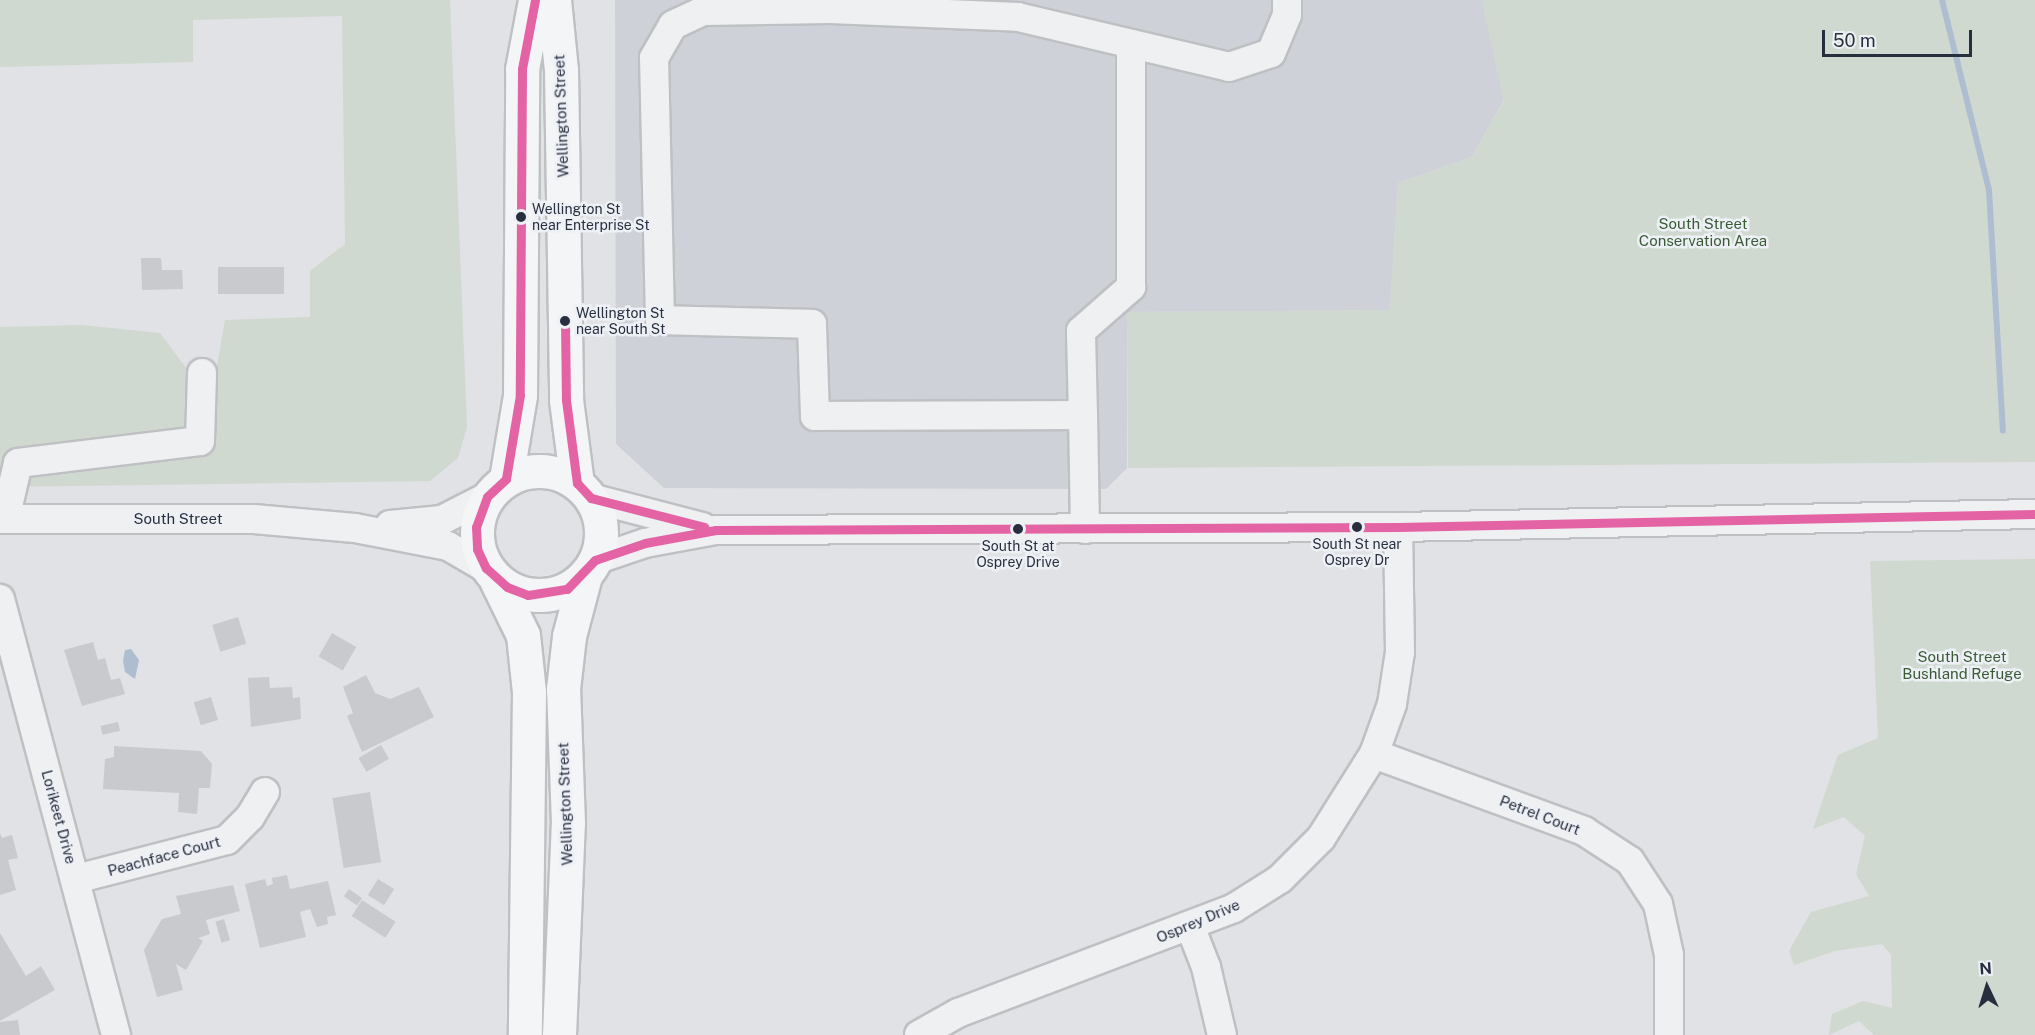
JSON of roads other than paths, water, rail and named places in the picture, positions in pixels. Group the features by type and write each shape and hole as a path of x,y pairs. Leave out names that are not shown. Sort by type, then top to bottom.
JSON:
{"main road":[{"path":"525,1035 530,692 523,635 477,549 476,527 496,488 520,395 522,69 534,0"},
{"name":"Wellington Street","path":"554,0 561,70 566,400 584,490 600,518 601,540 568,636 563,689 568,823 559,1035"},
{"path":"496,488 543,470 584,490"},
{"path":"491,574 528,595 546,595 567,589 590,568"}],"street":[{"path":"1083,415 814,416 812,324 660,320 654,57 673,25 703,11 831,4 1018,17 1229,66 1271,53 1287,15 1287,0"},
{"path":"1085,529 1081,331 1131,287 1131,44"},
{"path":"2,519 18,463 200,441 202,373"},
{"name":"South Street","path":"355,528 442,520 496,488"},
{"path":"584,490 716,530"},
{"path":"590,568 645,543 716,530 1398,527 2035,514"},
{"name":"South Street","path":"2,519 254,519 355,528 448,546 491,574"},
{"name":"Osprey Drive","path":"919,1035 999,996 1234,908 1280,879 1321,838 1374,754 1392,704 1400,652 1398,527"},
{"name":"Lorikeet Drive","path":"0,598 116,1035"},
{"name":"Petrel Court","path":"1374,754 1584,831 1630,861 1658,904 1669,955 1670,1035"},
{"name":"Peachface Court","path":"76,879 227,840 250,817 265,792"},
{"path":"1190,926 1206,967 1222,1035"}],"water":[{"path":"131,649 139,660 135,679 125,672 123,661 125,650"}],"waterway":[{"path":"1942,0 1989,190 2003,431"}],"place":[{"name":"Wellington St near Enterprise St","path":"521,217"},
{"name":"Wellington St near South St","path":"565,321"},
{"name":"South St near Osprey Dr","path":"1357,527"},
{"name":"South St at Osprey Drive","path":"1018,529"}],"park label":[{"name":"South Street Conservation Area","path":"1703,232"},
{"name":"South Street Bushland Refuge","path":"1962,664"}]}
